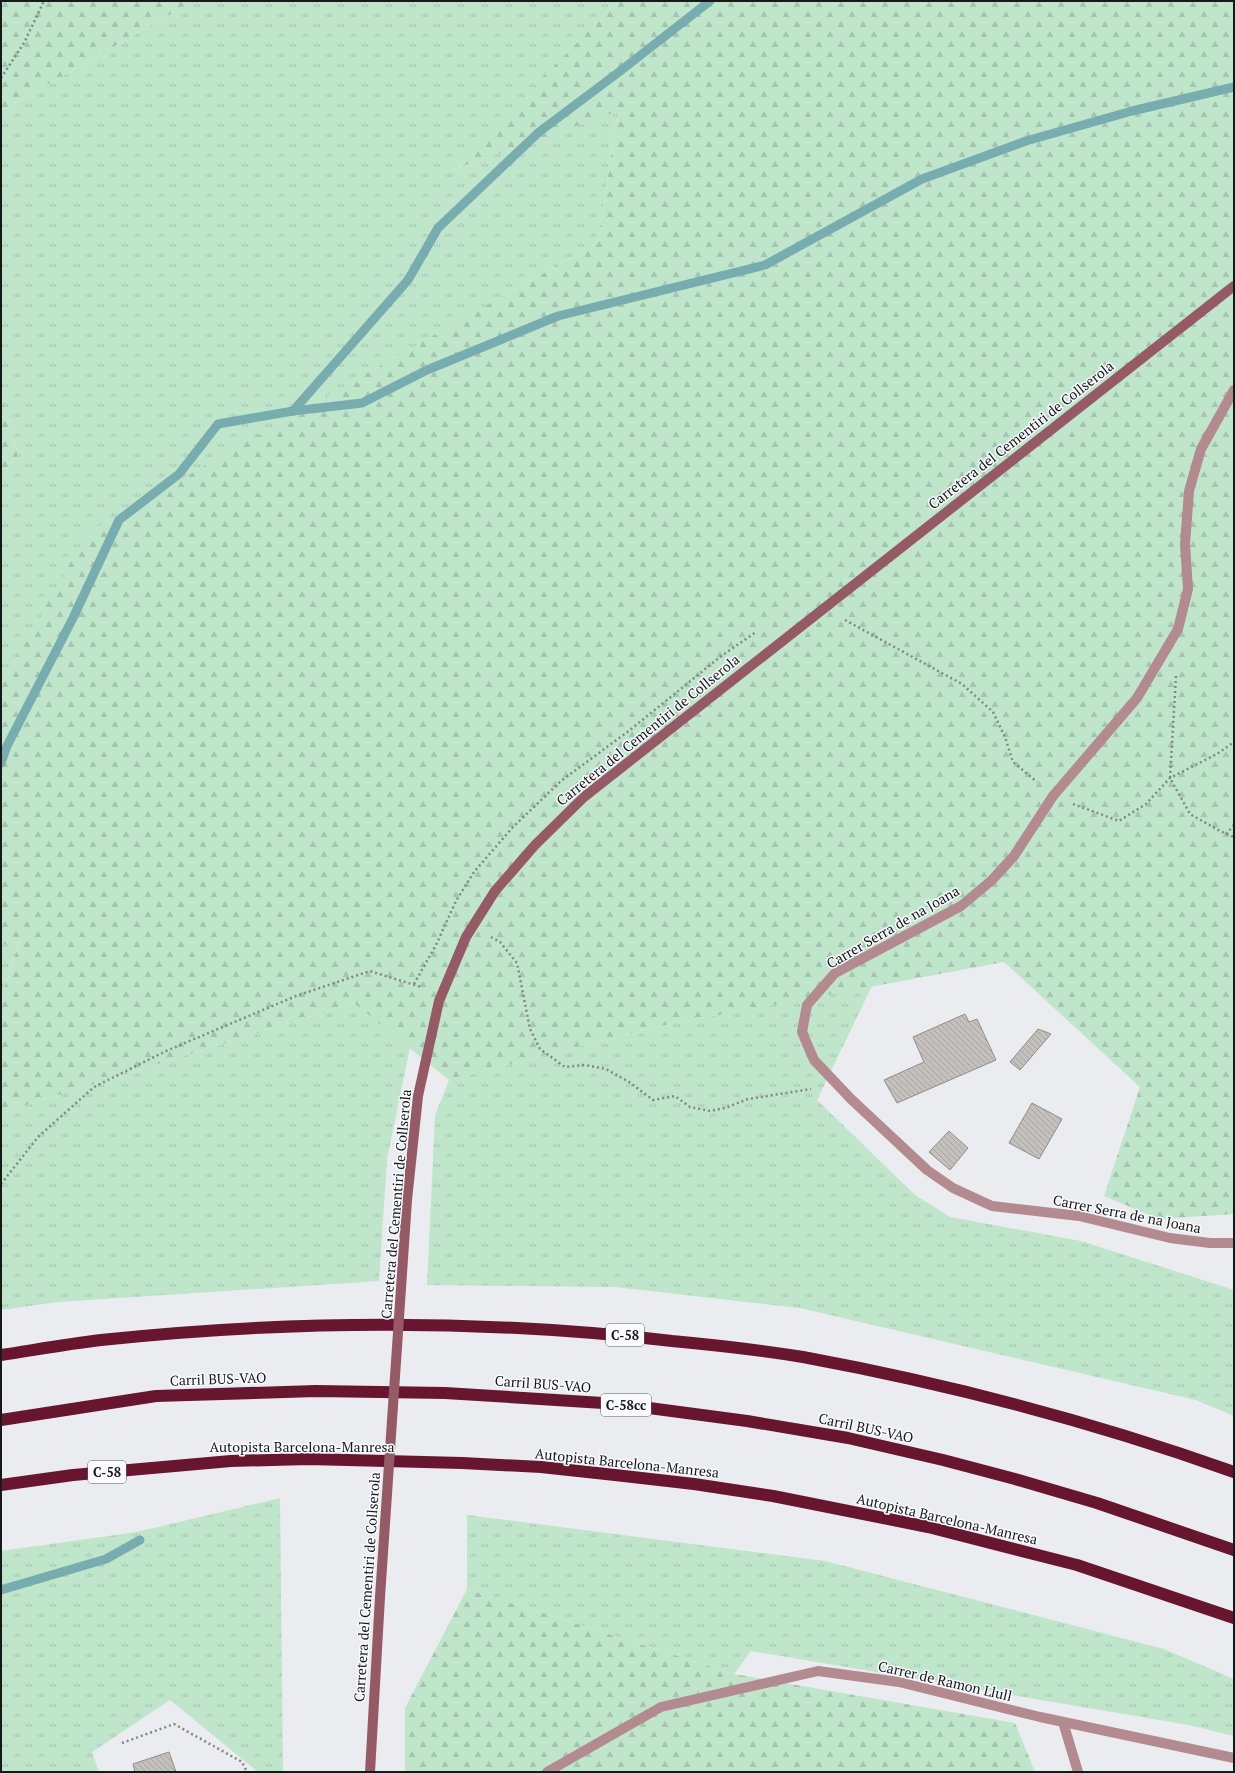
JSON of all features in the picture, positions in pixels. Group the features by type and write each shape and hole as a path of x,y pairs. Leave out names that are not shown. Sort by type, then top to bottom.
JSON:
{"highway":[{"name":"C-58","path":"1,1355 99,1340 253,1327 328,1325 489,1326 623,1335 800,1357 880,1372 1031,1408 1106,1429 1234,1472"},
{"name":"Carril BUS-VAO","path":"1,1420 156,1396 308,1391 445,1393 619,1404 754,1422 848,1438 942,1460 1015,1479 1097,1503 1234,1550"},
{"name":"Autopista Barcelona-Manresa","path":"1,1485 73,1475 231,1461 301,1459 541,1467 694,1484 773,1496 928,1527 1077,1565 1234,1618"}],"street":[{"name":"Carretera del Cementiri de Collserola","path":"370,1772 380,1597 407,1200 418,1096 439,1001 466,937 495,891 534,845 584,798 782,640 1234,286"},
{"name":"Carrer Serra de na Joana","path":"1234,390 1201,449 1189,490 1185,544 1188,589 1178,630 1137,698 1053,796 1014,856 992,880 961,906 835,973 807,1005 802,1032 814,1060 837,1084 927,1170 953,1188 992,1206 1079,1216 1170,1238 1210,1243 1234,1243"},
{"name":"Carrer de Ramon Llull","path":"547,1772 661,1707 818,1671 899,1682 1064,1722 1234,1758"},
{"path":"1064,1722 1078,1772"}],"path":[{"path":"1,78 24,43 44,1"},
{"path":"826,607 851,624 962,684 993,712 1005,737 1013,762 1053,796 1119,821 1146,804 1170,778 1218,754 1234,742"},
{"path":"1176,675 1170,778 1190,814 1234,837"},
{"path":"1226,834 1234,825"},
{"path":"473,927 500,942 517,963 530,1029 540,1049 565,1067 585,1065 606,1069 628,1082 653,1100 675,1096 690,1107 710,1111 725,1108 748,1099 775,1096 837,1084"},
{"path":"1,1184 38,1137 94,1087 166,1051 296,996 370,971 420,986 439,1001"},
{"path":"122,1743 174,1724 242,1762 247,1772"}],"green space":[{"path":"1,1 194,1 1,111"},
{"path":"194,1 618,1 453,170 618,110 598,242 89,532 1,684 1,480 18,454 1,393 1,111"},
{"path":"618,1 1234,1 1234,1214 1159,1219 1104,1196 1140,1087 1004,962 655,1027 449,1080 354,1003 1,1113 1,1000 20,939 1,946 1,684 88,532 598,242 618,111 452,170"},
{"path":"1,393 18,454 1,480"},
{"path":"20,938 1,1000 1,946"},
{"path":"872,986 817,1100 915,1195 950,1217 1081,1241 1234,1290 1234,1416 1196,1400 800,1308 615,1287 427,1285 435,1116 449,1080 655,1027"},
{"path":"354,1003 415,1023 387,1159 379,1281 58,1302 1,1310 1,1113"},
{"path":"280,1498 283,1772 258,1772 170,1700 92,1752 99,1772 1,1772 1,1551 137,1532"},
{"path":"467,1515 825,1561 1164,1649 1234,1679 1234,1736 1189,1725 751,1651 734,1674 467,1589"},
{"path":"467,1589 734,1674 1015,1723 1035,1772 405,1772 405,1708"}],"building":[{"path":"965,1014 969,1022 977,1019 996,1060 897,1103 884,1080 924,1062 913,1037"},
{"path":"1038,1029 1051,1034 1020,1070 1010,1062"},
{"path":"1032,1103 1062,1119 1039,1159 1009,1143"},
{"path":"949,1131 968,1148 950,1170 929,1152"},
{"path":"169,1752 176,1772 135,1772 133,1764"}],"waterway":[{"path":"1,763 7,746 73,618 119,520 179,474 218,424 293,411 408,280 438,228 539,132 710,1"},
{"path":"293,411 362,403 427,370 558,316 765,265 922,179 1026,141 1132,111 1234,87"},
{"path":"1,1590 106,1559 140,1540"}]}
